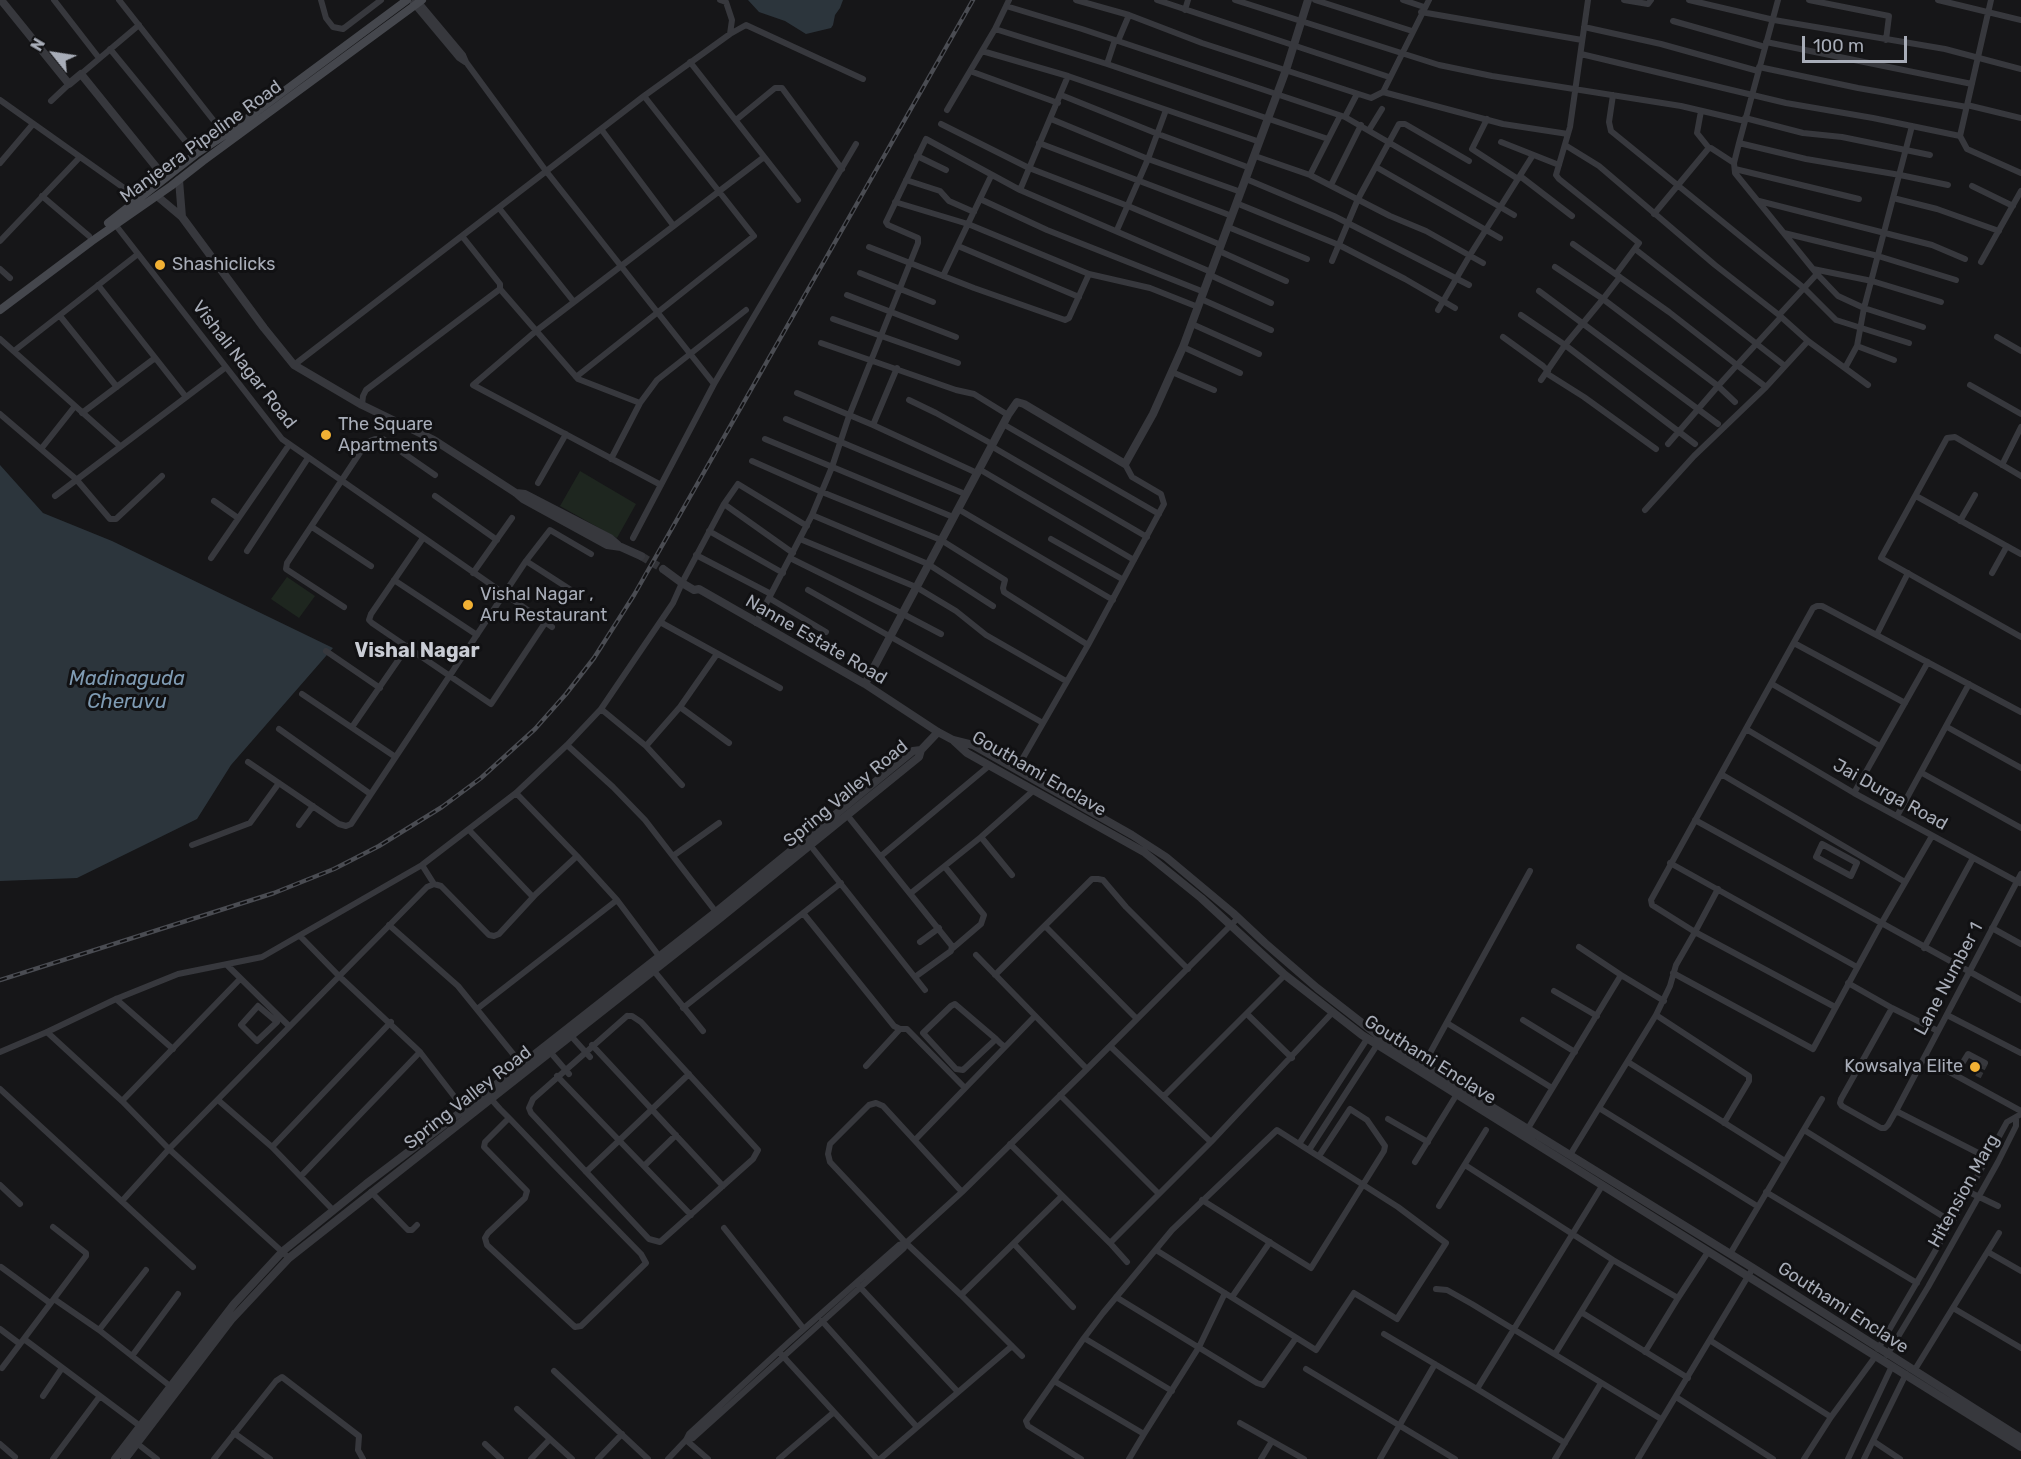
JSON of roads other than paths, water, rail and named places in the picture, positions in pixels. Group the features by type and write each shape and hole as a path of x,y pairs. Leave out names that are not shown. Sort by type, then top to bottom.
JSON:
{"main road":[{"name":"Manjeera Pipeline Road","path":"0,304 89,236 157,196 179,180 262,113 415,1"},
{"name":"Manjeera Pipeline Road","path":"0,310 114,222 138,198 196,154 262,113"}],"street":[{"path":"2,0 69,84"},
{"path":"54,0 99,58"},
{"path":"119,0 225,135"},
{"path":"321,0 326,18 333,27 343,29 381,0"},
{"path":"720,0 726,2 732,20 730,34"},
{"path":"1076,0 1129,15 1202,43 1375,98 1383,92 1429,0"},
{"path":"1157,0 1389,77"},
{"path":"1185,10 1188,0"},
{"path":"1235,0 1439,65 1701,111 1803,133 1842,137 1930,155"},
{"path":"1125,464 1153,414 1183,347 1286,70 1308,0"},
{"path":"1315,0 1412,32"},
{"path":"1403,0 1423,10 1582,40"},
{"path":"1541,380 1565,345 1603,299 1639,243 1557,178 1566,145 1576,90 1588,0"},
{"path":"1624,0 1645,4 1652,0"},
{"path":"1689,0 1774,20 1945,49 2021,69"},
{"path":"1778,0 1739,143 1734,166 1737,176 1838,296 1864,308 1923,327"},
{"path":"1809,0 1889,16 1886,40"},
{"path":"1938,0 2021,20"},
{"path":"1991,0 1960,136 1967,149 2021,173"},
{"path":"415,1 463,55 466,63 546,171 714,384"},
{"path":"947,110 995,29 1007,3 1343,116 1514,215"},
{"path":"1107,64 1129,15"},
{"path":"1673,21 1766,45 1972,84"},
{"path":"51,100 139,25"},
{"path":"294,365 644,96 746,25 863,79"},
{"path":"1584,27 1759,69 1967,106 2021,118"},
{"path":"995,29 1107,64 1328,139"},
{"path":"110,49 196,154"},
{"path":"982,51 1068,76 1260,142"},
{"path":"1581,54 1752,95 1960,136"},
{"path":"690,62 798,200"},
{"path":"970,71 1058,103"},
{"path":"81,74 165,178"},
{"path":"1020,190 1068,76"},
{"path":"736,120 775,88 782,88 842,169"},
{"path":"1383,92 1487,119 1568,134"},
{"path":"1311,175 1328,139 1357,94"},
{"path":"1061,95 1250,168"},
{"path":"1613,95 1609,122 1611,131 1804,288 1836,320 1909,343"},
{"path":"576,377 754,236 644,96"},
{"path":"0,100 138,198"},
{"path":"1369,130 1382,109"},
{"path":"1117,230 1148,159 1166,110"},
{"path":"1701,111 1697,133 1709,148 1734,166 1859,199"},
{"path":"1051,119 1148,159 1241,192"},
{"path":"1487,119 1472,149 1519,177 1572,216"},
{"path":"1332,261 1358,200 1399,124 1403,123 1469,161"},
{"path":"0,163 33,124"},
{"path":"941,124 1029,168 1128,206 1286,281"},
{"path":"1331,185 1361,125"},
{"path":"1845,368 1857,346 1864,308 1912,126"},
{"path":"601,129 673,225"},
{"path":"756,623 807,526 822,492 849,416 911,263 919,240 886,223 927,139 1020,190 1117,230 1271,303"},
{"path":"1501,142 1559,165"},
{"path":"1039,143 1232,216"},
{"path":"1739,143 1806,159 1900,174 1948,185"},
{"path":"633,538 714,384 856,144"},
{"path":"1566,145 1599,166 1808,341 1868,385"},
{"path":"1654,214 1709,148"},
{"path":"1438,310 1456,277 1533,155"},
{"path":"917,156 946,170"},
{"path":"1255,156 1311,175 1358,200 1426,231 1483,263"},
{"path":"0,241 80,157"},
{"path":"661,485 473,385 536,331 764,157"},
{"path":"1376,167 1500,238"},
{"path":"943,276 991,176"},
{"path":"1246,178 1349,223 1468,285"},
{"path":"179,180 182,217"},
{"path":"906,180 940,191 949,201 974,212"},
{"path":"1971,186 2017,204"},
{"path":"1981,262 2017,204 2021,191"},
{"path":"42,196 89,236"},
{"path":"157,196 182,217 294,365 362,405 434,440 523,499 607,544 621,547 641,556"},
{"path":"1893,198 1937,208 1999,231"},
{"path":"980,199 1271,330"},
{"path":"1759,201 1932,245 1965,259"},
{"path":"895,202 968,224 1089,274 1201,300"},
{"path":"1236,203 1339,245 1455,308"},
{"path":"499,208 574,302"},
{"name":"Vishali Nagar Road","path":"114,222 288,445 552,627"},
{"path":"1228,226 1307,259"},
{"path":"1784,233 1878,256 1956,280"},
{"path":"462,236 500,284 500,289 576,377 640,403"},
{"path":"1573,244 1618,275 1766,387"},
{"path":"958,246 1079,297"},
{"path":"869,247 1065,320 1069,318 1089,274"},
{"path":"1635,249 1785,366"},
{"path":"14,351 138,254"},
{"path":"1555,267 1603,299 1736,402"},
{"path":"0,269 10,278"},
{"path":"1668,444 1804,288 1815,271"},
{"path":"1815,271 1872,281 1941,302"},
{"path":"860,273 933,302"},
{"path":"98,285 186,397"},
{"path":"362,405 366,390 500,289"},
{"path":"1539,291 1718,424"},
{"path":"847,295 956,337"},
{"path":"611,459 640,403 657,380 746,310"},
{"path":"1521,315 1565,345 1695,444"},
{"path":"60,316 117,387"},
{"path":"833,319 958,363"},
{"path":"1192,324 1259,354"},
{"path":"1503,337 1543,366 1547,372 1656,449"},
{"path":"1997,337 2021,351"},
{"path":"0,339 120,446"},
{"path":"1645,510 1694,456 1766,387 1808,341"},
{"path":"821,343 956,390 974,394 1008,415"},
{"path":"1857,346 1894,360"},
{"path":"1183,347 1240,373"},
{"path":"82,413 155,358"},
{"path":"55,496 226,367"},
{"path":"873,425 897,368"},
{"path":"1172,372 1214,390"},
{"path":"1970,385 2021,414"},
{"path":"796,393 978,471 1134,560"},
{"path":"909,400 992,445 1147,537"},
{"path":"865,684 1003,424 1017,402 1020,402 1125,464 1132,477 1161,494 1164,504 1088,645 1016,770"},
{"path":"41,449 75,406"},
{"path":"1,418 76,479 104,514 113,520 162,476"},
{"path":"786,419 965,494"},
{"path":"1003,424 1159,514"},
{"path":"2002,465 2021,427"},
{"path":"538,483 566,434"},
{"path":"2021,476 1955,437 1950,437 1945,441 1881,558 2021,637"},
{"path":"344,606 286,569 287,562 367,442 383,439 435,475"},
{"path":"765,439 953,517"},
{"path":"211,558 288,445"},
{"path":"247,550 308,458"},
{"path":"753,461 822,492 941,540 1005,580 1004,592 1088,645"},
{"path":"0,1052 116,999 178,974 262,957 422,865 516,793 601,709 673,603 709,531 738,484 807,526"},
{"path":"1960,521 1975,495"},
{"path":"435,496 497,540"},
{"path":"1916,496 2021,554"},
{"path":"214,501 238,518"},
{"path":"724,504 791,556 941,634"},
{"path":"958,509 1113,600"},
{"path":"812,515 928,564 993,606"},
{"path":"473,573 512,518"},
{"path":"1978,530 1982,523"},
{"path":"312,527 371,566"},
{"path":"248,762 339,824 346,826 351,824 369,793 549,530 591,554"},
{"path":"709,531 783,573"},
{"path":"423,538 369,620 491,704 545,623"},
{"path":"800,539 916,588 956,611 986,635 1066,681"},
{"path":"1051,539 1122,579"},
{"path":"1992,573 2007,546"},
{"path":"696,555 770,596 826,632"},
{"path":"526,561 571,590"},
{"name":"Nanne Estate Road","path":"666,571 694,590 699,589 865,684 953,740"},
{"path":"1876,633 1908,573"},
{"path":"394,580 477,635"},
{"path":"808,590 1043,723"},
{"path":"1835,1007 1695,932 1652,905 1651,900 1813,609 1822,606 2021,712"},
{"path":"660,622 780,688"},
{"path":"1794,643 1905,703"},
{"path":"352,727 408,646"},
{"path":"327,651 380,688"},
{"path":"646,746 680,707 717,654"},
{"path":"1854,793 1928,662"},
{"path":"1772,684 1880,746"},
{"path":"1897,816 1969,684"},
{"path":"302,694 394,756"},
{"path":"680,707 729,743"},
{"path":"601,709 646,746 682,785"},
{"path":"1947,727 2021,768"},
{"path":"279,729 369,793"},
{"name":"Jai Durga Road","path":"1746,729 1854,793 2019,882"},
{"path":"921,750 939,732"},
{"name":"Gouthami Enclave","path":"953,740 973,745 1166,857 1265,944 1385,1041 1730,1254 1892,1366 1910,1372 2021,1438"},
{"name":"Gouthami Enclave","path":"953,740 968,753 1144,852 1231,925 1285,975 1377,1045 1708,1252 1876,1353 1887,1355 2021,1447"},
{"path":"567,745 645,820 716,912"},
{"name":"Spring Valley Road","path":"115,1459 134,1441 286,1255 371,1192 467,1113 522,1065 587,1019 654,971 661,960 716,912 912,751 921,750 919,757 810,845 661,960 587,1019 572,1037 491,1099 467,1113 333,1210 239,1299 140,1426 134,1441 125,1459"},
{"path":"882,855 990,765"},
{"path":"1922,773 2021,828"},
{"path":"1721,774 1842,850 1905,882"},
{"path":"192,845 250,823 279,783"},
{"path":"912,893 1034,790"},
{"path":"516,793 617,900 661,960"},
{"path":"299,825 313,806"},
{"path":"847,815 882,855 951,943 952,948"},
{"path":"1695,820 2021,1000"},
{"path":"673,856 719,823"},
{"path":"469,830 532,897"},
{"path":"1673,973 1813,1049 1932,836"},
{"path":"981,837 1012,875"},
{"path":"1832,844 1822,844 1816,857 1850,876 1858,864 1853,856"},
{"path":"810,845 925,990"},
{"path":"122,1201 169,1149 427,887 434,884 441,886 489,935 494,936 577,856"},
{"path":"1924,948 1974,858"},
{"path":"1671,863 1857,967"},
{"path":"422,865 434,884"},
{"path":"915,977 981,924 984,915 945,867"},
{"path":"1424,1065 1530,871"},
{"name":"Lane Number 1","path":"1892,1008 1840,1103 1881,1128 1885,1128 1896,1111 1992,928 2019,882 2021,874"},
{"path":"995,975 1092,879 1102,880 1188,969"},
{"path":"683,1008 841,883"},
{"path":"1570,1155 1656,1015 1673,973 1718,889"},
{"path":"477,1009 617,900"},
{"path":"803,913 894,1026 907,1029 965,1088"},
{"path":"668,1459 689,1434 822,1321 900,1244 906,1243 962,1192 1238,918"},
{"path":"389,925 458,986 522,1065"},
{"path":"1045,926 1137,1019"},
{"path":"920,942 939,928"},
{"path":"1992,928 2021,944"},
{"path":"300,936 420,1052 467,1113"},
{"path":"1579,948 1664,1000"},
{"path":"976,955 1088,1069"},
{"path":"226,965 277,1022 287,1028"},
{"path":"654,971 703,1030"},
{"path":"1164,1096 1285,975"},
{"path":"1527,1130 1621,975"},
{"path":"122,1101 240,979"},
{"path":"1848,983 1938,1031"},
{"path":"1554,991 1597,1016"},
{"path":"116,999 173,1049"},
{"path":"996,1039 963,1070 957,1069 923,1033 955,1004 996,1039 1005,1047"},
{"path":"277,1022 258,1041 241,1026 241,1023 258,1006 266,1008 287,1028"},
{"path":"1110,1243 1211,1142 1332,1013"},
{"path":"1247,1014 1292,1058"},
{"path":"1947,1014 2021,1053"},
{"path":"1656,1015 1749,1076 1749,1081 1724,1123"},
{"path":"632,1016 641,1022 757,1147 756,1155 663,1241 652,1241 531,1113 529,1108 533,1099 557,1076 567,1072 592,1045 622,1018 632,1016"},
{"path":"915,1140 1035,1016"},
{"path":"1523,1020 1575,1052"},
{"path":"272,1147 391,1022"},
{"path":"1447,1023 1552,1088"},
{"path":"866,1066 900,1029"},
{"path":"46,1032 122,1101 169,1149 286,1255"},
{"path":"572,1037 590,1057"},
{"path":"1299,1144 1367,1038"},
{"path":"592,1045 723,1186"},
{"path":"1309,1150 1377,1045"},
{"path":"1110,1046 1211,1142"},
{"path":"301,1176 420,1052"},
{"path":"550,1053 567,1072"},
{"path":"1957,1076 1968,1054 1985,1063"},
{"path":"1924,1058 1957,1076 1975,1082 2019,1115"},
{"path":"1628,1062 1785,1161"},
{"path":"1957,1076 1964,1069"},
{"path":"586,1172 689,1074"},
{"path":"557,1076 691,1215"},
{"path":"0,1089 193,1267"},
{"path":"1415,1162 1457,1094"},
{"path":"1060,1095 1159,1194"},
{"path":"491,1099 641,1254 646,1263 581,1326 575,1327 486,1245 485,1239 488,1233 525,1198 528,1191 484,1147 485,1142 509,1118"},
{"path":"1730,1254 1822,1099"},
{"path":"218,1101 272,1147 333,1210"},
{"path":"962,1192 883,1106 876,1103 869,1105 830,1144 828,1154 830,1162 906,1243 962,1295 1022,1356"},
{"path":"1599,1108 1757,1206"},
{"path":"1202,1200 1311,1268 1384,1151 1384,1146 1367,1120 1350,1109 1319,1156"},
{"path":"1896,1111 1988,1158"},
{"name":"Hitension Marg","path":"1803,1459 1876,1353 2007,1122 2019,1115"},
{"name":"Hitension Marg","path":"1887,1355 1979,1197 2016,1126 2019,1115"},
{"path":"1388,1119 1428,1142"},
{"path":"1082,1459 1028,1426 1026,1421 1084,1338 1172,1230 1277,1130 1398,1207 1446,1243 1397,1319 1354,1293 1316,1350 1156,1250"},
{"path":"1439,1206 1486,1130"},
{"path":"1804,1130 1952,1222"},
{"path":"644,1166 676,1135"},
{"path":"1010,1144 1127,1262"},
{"path":"1465,1165 1613,1260 1678,1298"},
{"path":"0,1185 20,1204"},
{"path":"1477,1389 1602,1186"},
{"path":"371,1192 408,1230 412,1230 417,1225"},
{"path":"1766,1192 1917,1282"},
{"path":"1969,1192 1998,1206"},
{"path":"962,1295 1062,1196"},
{"path":"2,1368 84,1259 86,1253 53,1227"},
{"path":"724,1228 804,1329"},
{"path":"1864,1459 1910,1372 1999,1233"},
{"path":"1232,1297 1270,1242"},
{"path":"1014,1244 1073,1307"},
{"path":"1645,1352 1708,1252"},
{"path":"1988,1252 2021,1271"},
{"path":"1555,1354 1613,1260"},
{"path":"1,1267 99,1330 170,1386"},
{"path":"1640,1458 1661,1419 1753,1269"},
{"path":"99,1330 146,1270"},
{"path":"781,1354 804,1329 858,1285"},
{"path":"858,1285 958,1392"},
{"path":"1436,1289 1447,1290 1661,1419"},
{"path":"1129,1459 1199,1347 1225,1293"},
{"path":"132,1356 178,1294"},
{"path":"1116,1297 1263,1385 1296,1338"},
{"path":"1953,1308 2021,1348"},
{"path":"1581,1312 1688,1378"},
{"path":"822,1321 917,1427"},
{"path":"0,1329 62,1368 140,1426"},
{"path":"1384,1334 1565,1443"},
{"path":"1084,1338 1172,1391"},
{"path":"1710,1341 1831,1417"},
{"path":"781,1354 878,1459 1012,1346"},
{"path":"1380,1459 1435,1364"},
{"path":"1848,1459 1892,1366"},
{"path":"43,1396 62,1368"},
{"path":"1306,1369 1455,1459"},
{"path":"554,1371 648,1459"},
{"path":"214,1459 276,1381 282,1377 359,1436 358,1449 363,1459"},
{"path":"1054,1382 1144,1434"},
{"path":"1555,1459 1601,1383"},
{"path":"53,1459 100,1396"},
{"path":"1676,1397 1773,1459"},
{"path":"517,1409 572,1459"},
{"path":"780,1459 834,1412"},
{"path":"1240,1423 1304,1459"},
{"path":"234,1433 270,1459"},
{"path":"598,1459 622,1434"},
{"path":"531,1459 550,1439"},
{"path":"686,1440 708,1459"},
{"path":"134,1441 157,1459"},
{"path":"1261,1459 1272,1441"},
{"path":"1873,1441 1900,1459"},
{"path":"0,1444 15,1457"},
{"path":"485,1444 501,1459"}],"water":[{"path":"748,0 843,0 831,28 806,34 785,21 759,12"},
{"name":"Madinaguda Cheruvu","path":"0,465 43,513 112,541 333,648 231,765 197,819 77,878 0,881"}],"tunnel":[{"path":"641,556 663,569"},
{"path":"1978,1077 1985,1063"}],"railway":[{"path":"0,980 274,893 334,869 379,846 442,807 481,778 535,729 594,658 634,595 973,0"}],"place":[{"name":"Shashiclicks","path":"160,265"},
{"name":"The Square Apartments","path":"326,435"},
{"name":"Vishal Nagar , Aru Restaurant","path":"468,605"},
{"name":"Kowsalya Elite","path":"1975,1067"}],"district":[{"name":"Vishal Nagar","path":"417,651"}]}
